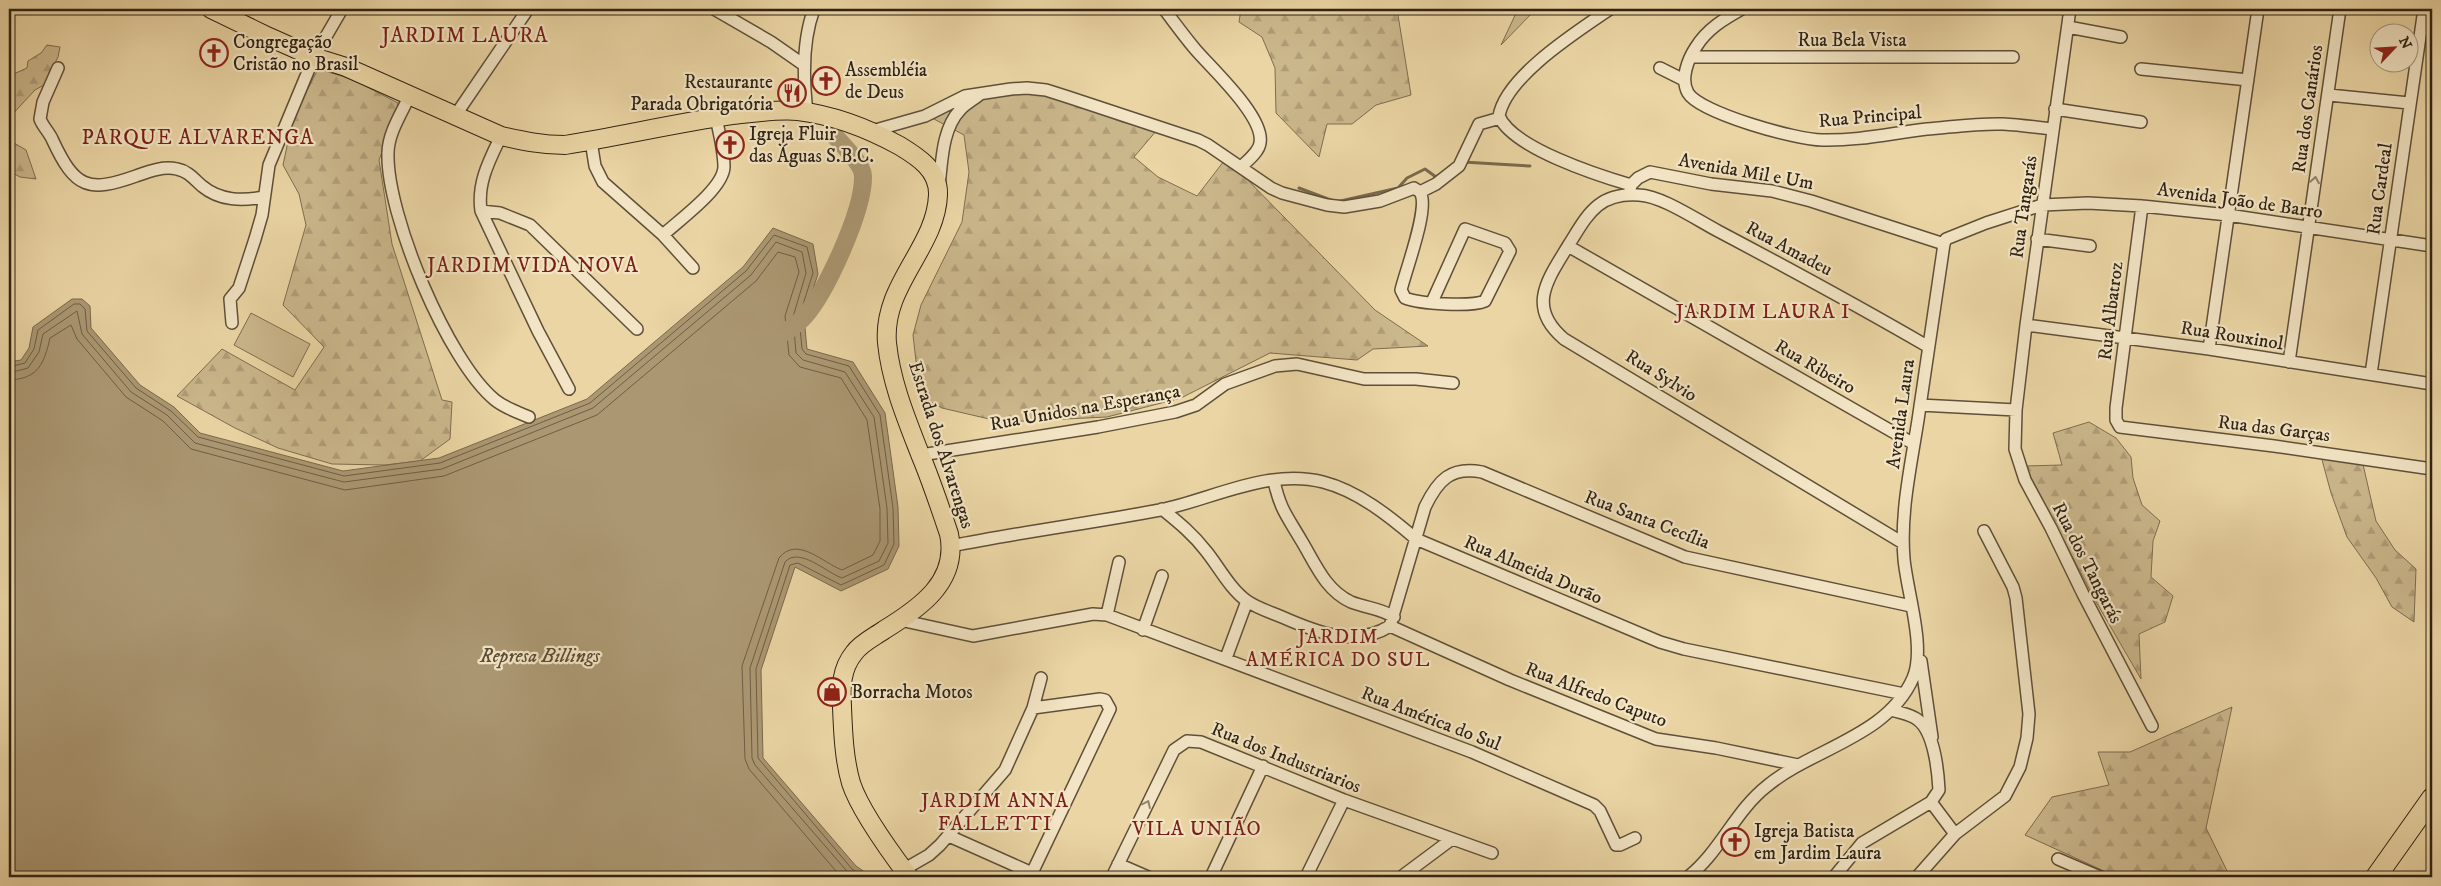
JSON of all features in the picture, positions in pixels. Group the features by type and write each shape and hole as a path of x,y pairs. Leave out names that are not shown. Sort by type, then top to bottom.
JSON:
{"highway":[{"path":"2376,877 2432,798"}],"main road":[{"name":"Estrada dos Alvarengas","path":"211,9 314,57 346,67 409,97 501,136 541,145 565,146 716,117 772,111 807,112 872,131 919,157 928,166 935,180 938,193 936,213 929,231 898,287 888,324 887,341 902,408 921,455 951,546 949,565 938,590 900,620 862,644 854,652 842,675 846,763 852,785 906,874"}],"street":[{"path":"232,323 230,299 239,288 262,214 269,165 314,57 342,9"},
{"path":"455,116 528,9"},
{"path":"714,9 771,42 804,65"},
{"path":"807,112 804,65 806,44 814,9"},
{"path":"1164,9 1195,49 1240,99 1253,119 1260,138 1260,145 1241,167"},
{"path":"1420,192 1436,184 1461,161 1480,124 1500,117 1509,94 1518,82 1545,56 1610,9"},
{"path":"1660,68 1684,80 1693,53 1716,24 1742,9"},
{"name":"Rua Tangarás","path":"2016,410 2037,239 2070,9"},
{"path":"2210,349 2258,9"},
{"name":"Rua dos Canários","path":"2289,362 2329,96 2340,9"},
{"name":"Rua Cardeal","path":"2371,374 2409,103 2426,16"},
{"path":"2068,27 2121,37"},
{"name":"Rua Bela Vista","path":"1693,53 2012,57"},
{"path":"58,68 43,102 40,119 71,173 80,182 102,185 159,168 170,168 187,173 216,195 228,199 249,200 264,197"},
{"path":"2141,69 2248,80"},
{"name":"Rua Principal","path":"1684,80 1687,91 1694,99 1758,127 1801,138 1820,140 1862,139 1926,130 2001,124 2052,129"},
{"path":"872,131 924,116 965,96 1010,89 1046,90 1186,135 1217,150 1282,193 1338,207 1380,201 1414,188 1420,192 1424,200 1422,218 1401,290 1408,300 1432,302 1475,304 1485,301 1510,251 1505,243 1465,228 1432,302"},
{"path":"938,193 951,122 960,110 980,94"},
{"path":"2329,96 2409,103"},
{"path":"409,97 389,142 388,162 399,216 415,267 454,346 474,377 495,400 508,409 529,416"},
{"path":"2055,110 2141,122"},
{"path":"663,235 708,195 722,177 723,161 716,117"},
{"path":"1500,117 1510,130 1537,148 1630,190"},
{"path":"501,136 481,182 479,199 481,211 543,340 569,389"},
{"path":"591,141 600,178 608,188 663,235 693,268"},
{"name":"Avenida Mil e Um","path":"1630,190 1638,178 1650,172 1711,184 1772,191 1811,201 1944,244"},
{"name":"Rua Sylvio","path":"1630,190 1598,204 1581,222 1550,275 1542,294 1544,308 1556,332 1903,543"},
{"name":"Rua Amadeu","path":"1630,190 1662,202 1821,286 1927,346"},
{"name":"Avenida João de Barro","path":"2042,205 2088,203 2142,206 2228,215 2432,246"},
{"path":"1944,244 1946,239 1958,232 2042,205"},
{"name":"Rua Albatroz","path":"2116,420 2142,206"},
{"path":"481,211 512,217 530,225 637,329"},
{"path":"2037,239 2090,246"},
{"name":"Avenida Laura","path":"1688,877 1717,847 1752,800 1767,786 1798,764 1858,733 1892,710 1904,694 1917,669 1919,651 1911,606 1902,528 1927,346 1944,244"},
{"name":"Rua Ribeiro","path":"1568,246 1914,444"},
{"name":"Rua Rouxinol","path":"2026,326 2210,349 2432,384"},
{"name":"Rua Unidos na Esperança","path":"921,455 1098,427 1174,412 1196,405 1225,384 1275,366 1297,364 1364,379 1416,379 1453,382"},
{"path":"1920,405 2016,410"},
{"name":"Rua dos Tangarás","path":"2016,410 2015,448 2019,469 2052,528 2079,587 2152,726"},
{"name":"Rua das Garças","path":"2116,420 2124,430 2274,446 2432,469"},
{"name":"Rua Santa Cecília","path":"1392,622 1425,507 1437,486 1455,472 1473,470 1482,472 1685,557 1911,606"},
{"name":"Rua Almeida Durão","path":"951,546 1013,533 1162,509 1229,490 1274,481 1297,479 1322,482 1335,486 1384,512 1416,539 1660,642 1684,649 1904,694"},
{"name":"Rua Alfredo Caputo","path":"1274,481 1287,520 1301,540 1312,562 1328,584 1350,602 1382,610 1392,622 1510,680 1656,739 1716,748 1798,764"},
{"path":"1162,509 1191,533 1233,587 1247,601 1314,631 1337,637 1369,635 1380,632 1392,622"},
{"path":"1917,877 1955,834 2005,796 2020,767 2027,738 2029,714 2016,598 1984,531"},
{"path":"1107,616 1119,562"},
{"path":"1143,630 1162,576"},
{"path":"1226,658 1247,601"},
{"name":"Rua América do Sul","path":"900,620 973,636 1093,614 1107,616 1226,658 1472,752 1594,805 1600,811 1616,845 1635,838"},
{"path":"1834,877 1862,843 1934,799 1939,781 1919,651"},
{"path":"906,874 949,836 1005,770 1033,708 1041,678"},
{"path":"949,836 1032,874 1108,718 1110,709 1109,704 1100,699 1033,708"},
{"path":"1892,710 1919,720 1933,749"},
{"name":"Rua dos Industriarios","path":"1112,877 1161,775 1179,744 1187,741 1201,742 1344,800 1492,852"},
{"path":"1211,877 1262,766"},
{"path":"1934,799 1955,834"},
{"path":"1306,877 1344,800"},
{"path":"1401,877 1452,839"},
{"path":"2058,858 2100,877"},
{"path":"1118,864 1148,877"}],"green space":[{"path":"1241,9 1397,9 1411,95 1376,105 1352,124 1327,124 1319,157 1276,113 1275,68 1262,37 1239,22"},
{"path":"1518,9 1536,9 1501,45"},
{"path":"47,45 60,47 58,57 44,85 35,90 9,118 9,76 27,68 28,61 41,53"},
{"path":"318,69 352,79 398,103 397,111 386,132 387,139 379,160 392,244 442,400 452,402 450,439 420,461 385,465 332,464 278,448 235,428 177,396 222,349 295,390 324,347 283,305 306,225 299,194 283,165 293,118"},
{"path":"1035,92 1095,110 1122,122 1157,130 1134,157 1158,177 1197,196 1224,161 1236,168 1375,310 1428,346 1373,349 1357,360 1270,353 1181,398 1107,417 1002,422 942,408 920,396 913,335 921,305 962,222 969,172 964,135 932,118 976,98"},
{"path":"9,118 14,143 26,150 36,179 20,177 9,171"},
{"path":"251,313 310,344 293,377 234,345"},
{"path":"2089,422 2116,438 2131,457 2133,478 2142,505 2160,521 2153,541 2151,577 2173,596 2165,622 2139,634 2141,679 2095,600 2025,466 2062,465 2053,433"},
{"path":"2321,456 2362,460 2376,521 2395,550 2416,569 2414,622 2392,607 2376,578 2347,537 2331,493"},
{"path":"2232,707 2206,828 2230,877 2117,877 2025,835 2052,797 2109,785 2098,752 2130,752"}],"water":[{"name":"Represa Billings","path":"773,228 813,244 818,274 804,317 807,349 853,362 885,413 898,507 899,546 888,569 841,591 795,567 761,670 763,758 856,866 872,877 9,877 9,362 21,360 29,348 33,327 72,299 82,299 90,306 91,328 140,385 174,407 200,433 343,471 439,458 587,399 743,267"}],"waterway":[{"path":"786,332 804,317 833,271 851,229 862,191 863,176 859,165 851,153 832,133"},
{"path":"1463,162 1530,166"},
{"path":"1299,188 1336,202 1398,188 1407,178 1425,169 1436,177 1439,175"}],"place":[{"name":"Congregação Cristão no Brasil","path":"214,53"},
{"name":"Assembléia de Deus","path":"826,81"},
{"name":"Restaurante Parada Obrigatória","path":"792,93"},
{"name":"Igreja Fluir das Águas S.B.C.","path":"730,145"},
{"name":"Borracha Motos","path":"832,692"},
{"name":"Igreja Batista em Jardim Laura","path":"1735,842"}],"district":[{"name":"JARDIM LAURA","path":"465,36"},
{"name":"PARQUE ALVARENGA","path":"198,138"},
{"name":"JARDIM VIDA NOVA","path":"533,266"},
{"name":"JARDIM LAURA I","path":"1763,312"},
{"name":"JARDIM AMÉRICA DO SUL","path":"1338,648"},
{"name":"JARDIM ANNA FALLETTI","path":"995,812"},
{"name":"VILA UNIÃO","path":"1197,829"}]}
